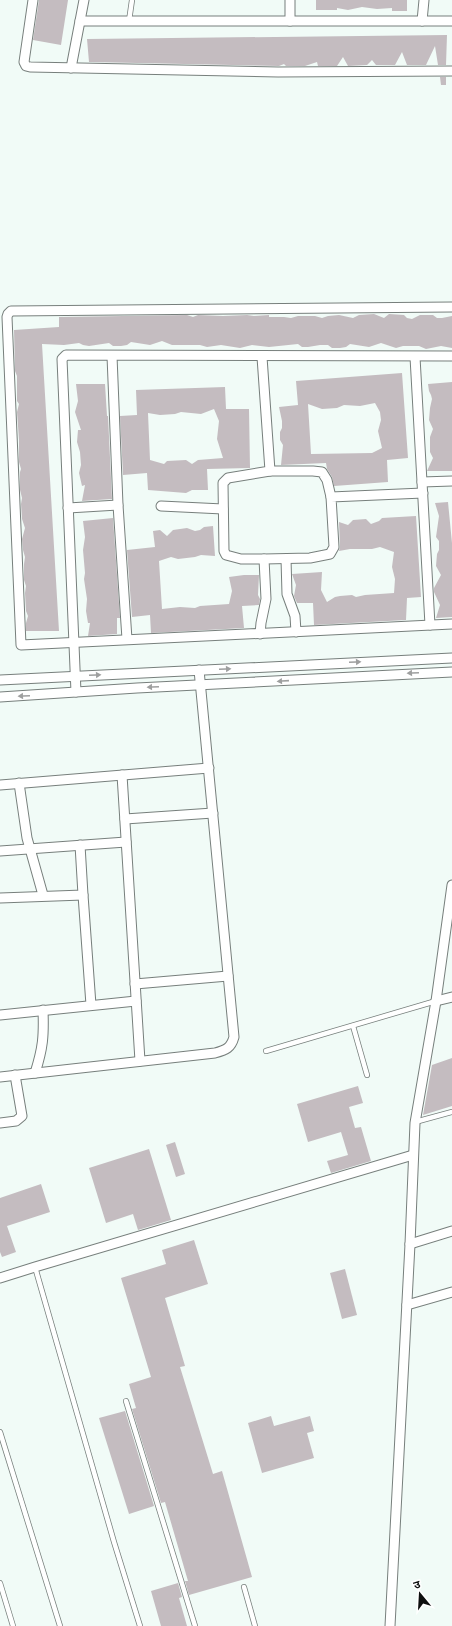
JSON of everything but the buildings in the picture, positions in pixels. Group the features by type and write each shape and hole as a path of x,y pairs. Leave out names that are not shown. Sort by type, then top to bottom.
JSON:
{"street":[{"path":"33,0 24,62 30,67 278,72 452,71"},
{"path":"71,68 84,0"},
{"path":"290,0 290,21"},
{"path":"422,21 424,0"},
{"path":"80,21 452,21"},
{"path":"452,307 9,312 7,318 20,643 22,645 452,624"},
{"path":"76,692 62,359 66,355 262,357 452,356"},
{"path":"112,356 118,505 127,639"},
{"path":"262,357 270,471"},
{"path":"415,357 430,625"},
{"path":"270,471 322,472 327,480 331,497 334,546 330,554 310,558 286,559 241,559 226,555 224,551 224,480 242,475 270,471"},
{"path":"422,482 452,481"},
{"path":"331,497 423,493"},
{"path":"68,508 118,505"},
{"path":"161,506 223,509"},
{"path":"260,634 266,599 264,559"},
{"path":"286,559 287,594 295,616 296,632"},
{"path":"0,680 452,658"},
{"path":"0,1077 215,1053 228,1049 232,1044 234,1036 199,670"},
{"path":"0,697 452,672"},
{"path":"0,785 209,768"},
{"path":"122,775 140,1061"},
{"path":"19,783 26,831 43,895"},
{"path":"125,819 213,813"},
{"path":"0,851 126,842"},
{"path":"80,845 91,1005"},
{"path":"390,1626 410,1244 414,1123 436,1001 452,885"},
{"path":"0,898 43,895 83,895"},
{"path":"136,984 228,976"},
{"path":"436,1001 452,996"},
{"path":"0,1015 136,1001"},
{"path":"35,1073 42,1052 44,1034 43,1010"},
{"path":"0,1123 16,1121 22,1116 15,1075"},
{"path":"0,1278 413,1155"},
{"path":"410,1244 452,1231"},
{"path":"407,1305 452,1292"}],"lane":[{"path":"129,21 132,0"},
{"path":"266,1051 436,1001"},
{"path":"353,1026 367,1075"},
{"path":"414,1123 452,1112"},
{"path":"35,1267 114,1542 140,1626"},
{"path":"126,1401 195,1626"},
{"path":"0,1432 60,1626"},
{"path":"0,1583 14,1626"},
{"path":"244,1587 255,1626"}]}
